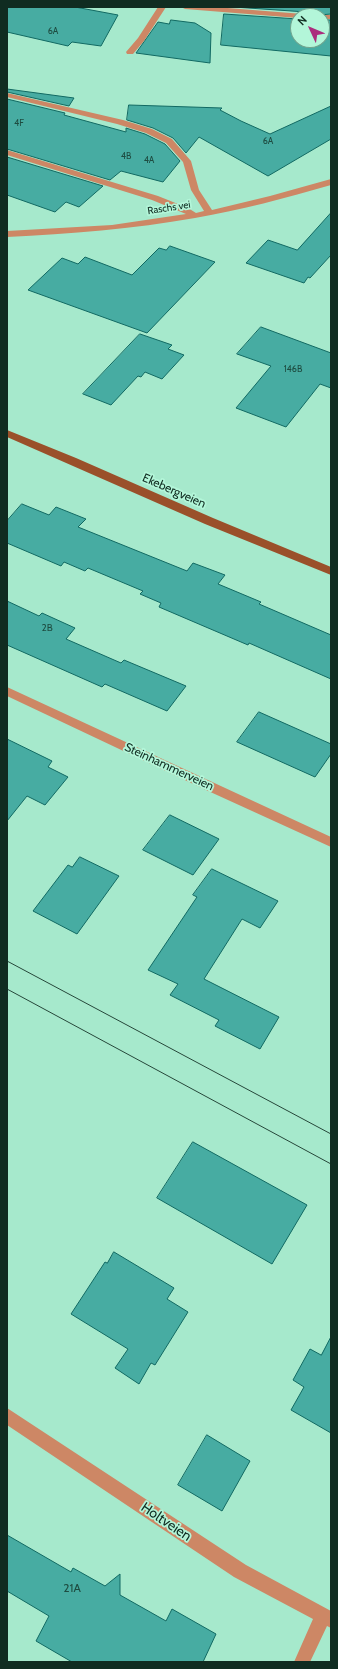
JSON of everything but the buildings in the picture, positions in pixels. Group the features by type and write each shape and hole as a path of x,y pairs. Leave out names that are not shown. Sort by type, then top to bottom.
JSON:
{"main road":[{"name":"Ekebergveien","path":"7,433 209,521 331,571"}],"street":[{"path":"130,52 141,39 162,7"},
{"path":"185,7 290,15"},
{"path":"7,95 120,122 149,131 169,141 187,161 195,190 209,212"},
{"path":"7,152 142,193 185,210 193,215"},
{"name":"Raschs vei","path":"7,234 109,227 193,215 331,182"},
{"name":"Steinhammerveien","path":"7,691 210,787 331,842"},
{"name":"Holtveien","path":"7,1416 240,1571 327,1618"},
{"path":"302,1662 327,1618"}],"tram line":[{"path":"7,961 331,1134"},
{"path":"7,989 331,1164"}]}
